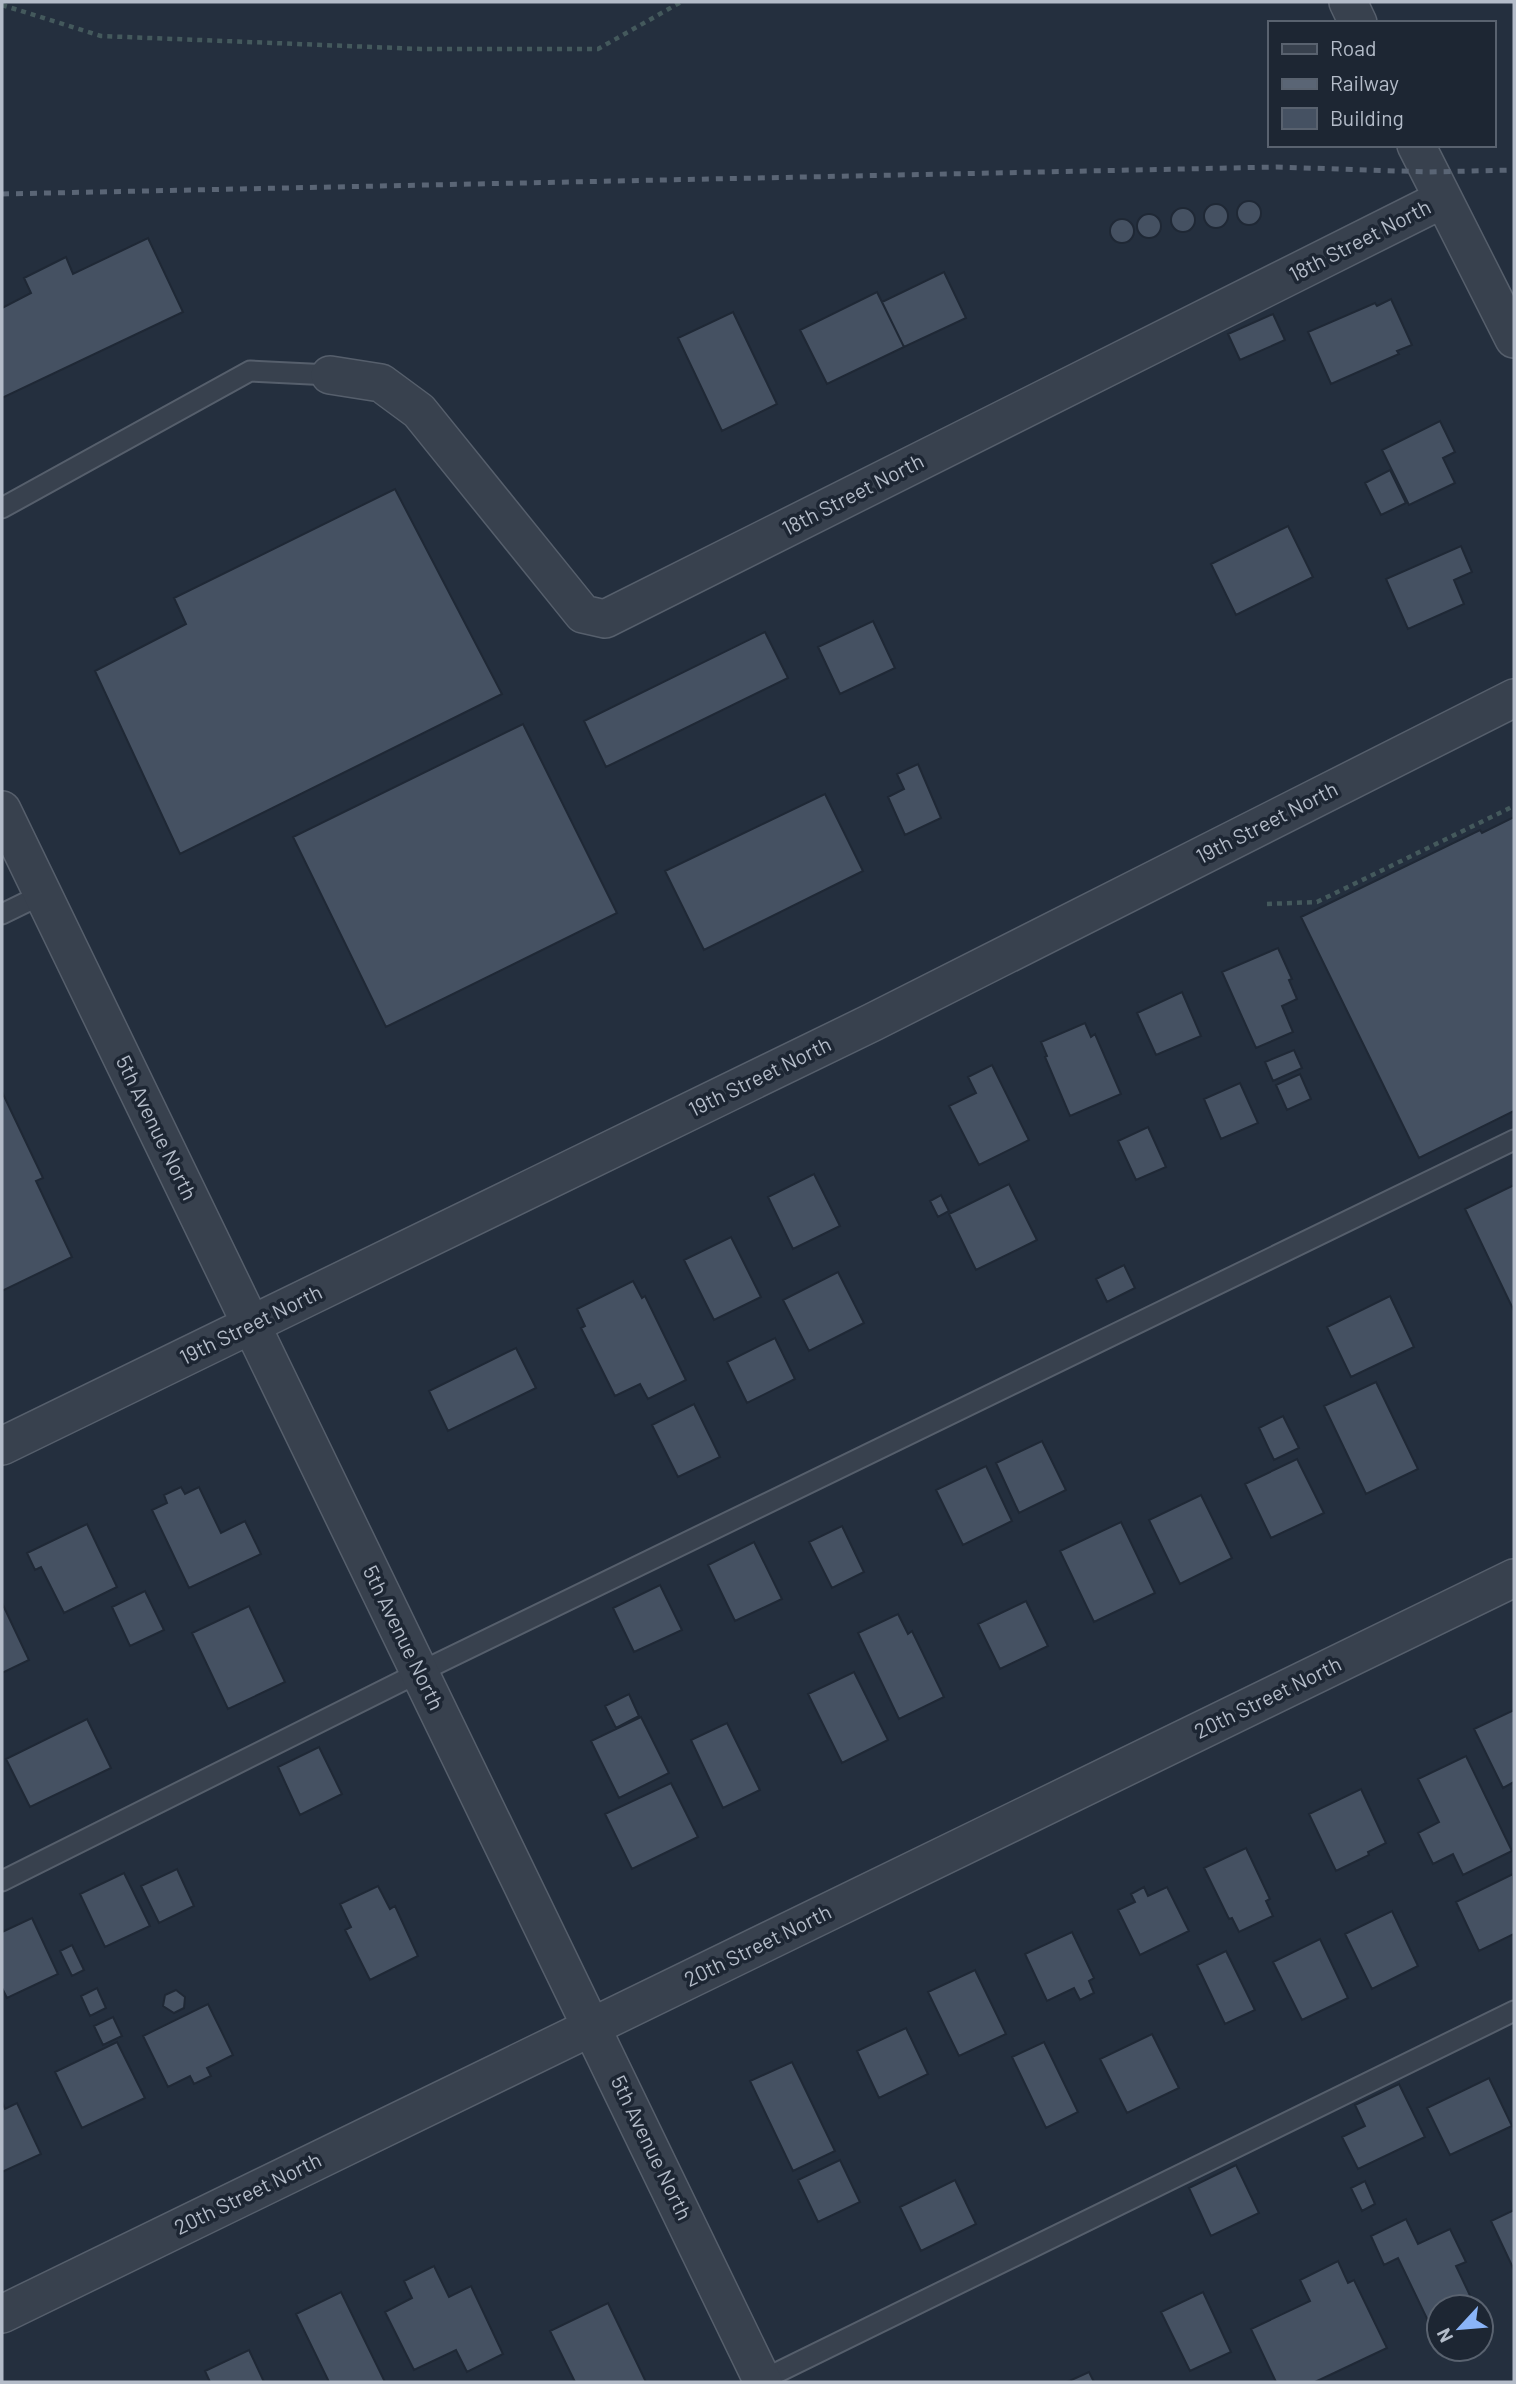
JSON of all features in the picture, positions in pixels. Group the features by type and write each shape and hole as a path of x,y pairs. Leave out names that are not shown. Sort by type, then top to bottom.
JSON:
{"street":[{"path":"1348,2 1357,21"},
{"path":"1417,147 1514,340"},
{"name":"18th Street North","path":"330,375 381,383 419,411 583,614 605,619 1443,199"},
{"name":"19th Street North","path":"2,1446 885,1016 1514,698"},
{"name":"5th Avenue North","path":"2,810 592,2027 761,2382"},
{"name":"20th Street North","path":"2,2314 1514,1578"}],"lane":[{"path":"2,508 250,371 330,375"},
{"path":"2,914 43,894"},
{"path":"2,1881 420,1672 1514,1140"},
{"path":"761,2382 1514,2011"}],"path":[{"path":"2,5 101,36 421,49 598,50 681,2"},
{"path":"1267,904 1317,902 1514,806"}],"building":[{"path":"1249,201 1257,205 1261,213 1257,221 1249,225 1241,221 1237,213 1241,205"},
{"path":"1216,204 1224,208 1228,216 1224,224 1216,228 1208,224 1204,216 1208,208"},
{"path":"1183,208 1191,212 1195,220 1191,228 1183,232 1175,228 1171,220 1175,212"},
{"path":"1149,214 1157,218 1161,226 1157,234 1149,238 1141,234 1137,226 1141,218"},
{"path":"1122,219 1130,223 1134,231 1130,239 1122,243 1114,239 1110,231 1114,223"},
{"path":"148,238 183,312 2,398 2,308 31,293 24,278 66,257 73,274"},
{"path":"944,272 966,318 904,347 882,302"},
{"path":"877,292 904,347 827,384 800,330"},
{"path":"1391,299 1412,345 1397,351 1399,354 1331,384 1308,332 1375,303 1377,306"},
{"path":"733,312 777,404 722,431 678,338"},
{"path":"1273,314 1285,340 1240,360 1228,334"},
{"path":"1440,421 1455,452 1443,458 1455,483 1409,505 1382,450"},
{"path":"1390,470 1406,503 1381,515 1365,483"},
{"path":"395,489 502,694 180,854 95,671 186,624 174,598"},
{"path":"1288,526 1313,577 1236,615 1211,564"},
{"path":"1461,546 1472,572 1454,580 1464,604 1408,629 1386,579"},
{"path":"873,621 895,668 840,694 818,647"},
{"path":"765,632 788,678 606,767 584,721"},
{"path":"523,724 617,913 386,1027 293,837"},
{"path":"918,764 941,818 905,835 888,797 904,789 897,774"},
{"path":"825,794 863,871 704,950 665,871"},
{"path":"1514,817 1514,1111 1419,1158 1301,917 1480,830 1482,833"},
{"path":"1278,948 1292,979 1289,980 1297,999 1282,1006 1293,1032 1256,1048 1222,972"},
{"path":"1182,992 1201,1036 1156,1055 1137,1013"},
{"path":"1085,1023 1091,1037 1095,1034 1121,1094 1070,1116 1041,1042"},
{"path":"1294,1050 1302,1068 1273,1081 1265,1062"},
{"path":"992,1065 1029,1140 979,1165 949,1106 976,1093 968,1077"},
{"path":"1300,1074 1311,1099 1287,1110 1276,1085"},
{"path":"1240,1083 1258,1123 1221,1139 1204,1099"},
{"path":"2,1092 43,1178 36,1181 72,1257 2,1291"},
{"path":"1148,1127 1166,1167 1136,1180 1118,1141"},
{"path":"814,1174 840,1226 793,1249 768,1197"},
{"path":"1009,1184 1037,1240 976,1270 949,1214"},
{"path":"1514,1185 1514,1311 1465,1209"},
{"path":"941,1195 949,1211 938,1217 930,1201"},
{"path":"731,1237 761,1297 714,1320 684,1260"},
{"path":"1124,1265 1135,1288 1107,1302 1096,1279"},
{"path":"838,1272 864,1323 809,1351 783,1300"},
{"path":"633,1281 642,1298 645,1296 686,1380 648,1399 640,1384 615,1396 581,1328 585,1326 577,1309"},
{"path":"1390,1296 1414,1347 1351,1377 1327,1327"},
{"path":"775,1338 795,1379 747,1403 727,1362"},
{"path":"516,1348 536,1388 448,1431 429,1391"},
{"path":"1376,1382 1418,1469 1366,1494 1324,1406"},
{"path":"694,1404 720,1457 678,1477 652,1425"},
{"path":"1283,1416 1299,1448 1274,1460 1259,1428"},
{"path":"1042,1441 1066,1490 1019,1513 996,1463"},
{"path":"1297,1459 1324,1513 1271,1538 1245,1484"},
{"path":"986,1466 1012,1521 963,1545 936,1490"},
{"path":"181,1487 185,1494 199,1487 221,1533 245,1521 261,1554 189,1588 152,1510 167,1503 164,1495"},
{"path":"1201,1495 1232,1558 1180,1584 1149,1520"},
{"path":"1121,1522 1155,1593 1094,1622 1060,1551"},
{"path":"87,1524 117,1587 64,1613 41,1567 35,1570 27,1553"},
{"path":"842,1526 864,1572 832,1588 809,1542"},
{"path":"754,1542 782,1599 735,1621 708,1565"},
{"path":"660,1585 682,1630 634,1652 613,1608"},
{"path":"145,1591 164,1630 130,1646 112,1607"},
{"path":"1026,1601 1048,1646 1000,1669 978,1624"},
{"path":"2,1603 29,1660 2,1673"},
{"path":"249,1606 285,1682 228,1709 192,1633"},
{"path":"898,1614 908,1634 912,1631 944,1697 899,1719 858,1633"},
{"path":"854,1672 888,1740 842,1763 808,1694"},
{"path":"629,1694 639,1716 616,1728 605,1706"},
{"path":"1514,1710 1514,1782 1503,1788 1474,1729"},
{"path":"641,1717 669,1773 619,1798 591,1741"},
{"path":"87,1719 111,1768 30,1807 6,1759"},
{"path":"727,1723 760,1790 723,1808 691,1740"},
{"path":"319,1747 342,1794 300,1815 278,1767"},
{"path":"1466,1756 1512,1851 1463,1875 1453,1854 1433,1864 1418,1833 1439,1822 1418,1779"},
{"path":"671,1783 698,1837 632,1869 605,1814"},
{"path":"1361,1789 1386,1843 1368,1852 1369,1855 1336,1871 1309,1814"},
{"path":"1246,1848 1270,1899 1266,1901 1273,1916 1239,1932 1232,1918 1229,1919 1204,1868"},
{"path":"177,1869 194,1906 159,1923 141,1886"},
{"path":"124,1873 150,1926 105,1947 80,1894"},
{"path":"1513,1874 1514,1934 1479,1951 1456,1902"},
{"path":"378,1886 390,1909 395,1906 418,1956 370,1980 345,1930 351,1927 340,1904"},
{"path":"1144,1887 1148,1896 1167,1887 1189,1931 1140,1955 1118,1910 1135,1902 1131,1894"},
{"path":"1392,1911 1418,1966 1372,1989 1345,1934"},
{"path":"32,1918 58,1974 7,1998 2,1988 2,1932"},
{"path":"1072,1932 1094,1978 1089,1981 1094,1993 1080,2000 1074,1988 1047,2001 1025,1954"},
{"path":"1320,1939 1348,1998 1302,2020 1273,1962"},
{"path":"72,1945 84,1970 72,1976 60,1951"},
{"path":"1226,1951 1255,2010 1225,2024 1197,1965"},
{"path":"975,1970 1006,2034 959,2056 928,1992"},
{"path":"97,1988 106,2008 90,2016 81,1996"},
{"path":"176,1990 185,1997 184,2008 174,2013 163,2006 165,1995"},
{"path":"208,2004 233,2055 207,2068 211,2076 194,2084 190,2076 168,2087 143,2036"},
{"path":"113,2017 122,2036 103,2045 94,2026"},
{"path":"906,2028 928,2074 879,2098 857,2051"},
{"path":"1152,2034 1179,2088 1127,2113 1100,2059"},
{"path":"117,2042 145,2098 82,2128 55,2072"},
{"path":"1044,2042 1078,2112 1046,2128 1012,2057"},
{"path":"792,2062 835,2151 793,2171 750,2081"},
{"path":"1489,2078 1512,2126 1450,2155 1427,2108"},
{"path":"1399,2084 1425,2137 1358,2169 1342,2137 1365,2126 1355,2105"},
{"path":"2,2102 5,2109 17,2103 41,2154 2,2172"},
{"path":"840,2160 860,2202 818,2222 798,2180"},
{"path":"1236,2165 1259,2213 1211,2236 1189,2188"},
{"path":"955,2180 976,2224 921,2251 900,2207"},
{"path":"1365,2181 1375,2204 1362,2211 1351,2188"},
{"path":"1514,2210 1514,2270 1491,2221"},
{"path":"1406,2219 1418,2244 1450,2229 1466,2262 1456,2266 1469,2293 1425,2293 1425,2314 1398,2258 1384,2265 1371,2236"},
{"path":"1338,2261 1348,2283 1354,2280 1387,2348 1315,2382 1276,2382 1251,2329 1310,2301 1300,2280"},
{"path":"434,2266 449,2297 471,2286 503,2354 467,2372 456,2350 414,2370 385,2312 412,2298 404,2281"},
{"path":"341,2292 385,2382 329,2382 296,2314"},
{"path":"1203,2292 1231,2352 1190,2371 1161,2312"},
{"path":"608,2303 646,2382 575,2382 550,2331"},
{"path":"249,2350 264,2382 210,2382 205,2371"},
{"path":"1089,2372 1094,2382 1067,2382"}],"railway":[{"path":"2,194 1276,167 1429,172 1514,170"}]}
